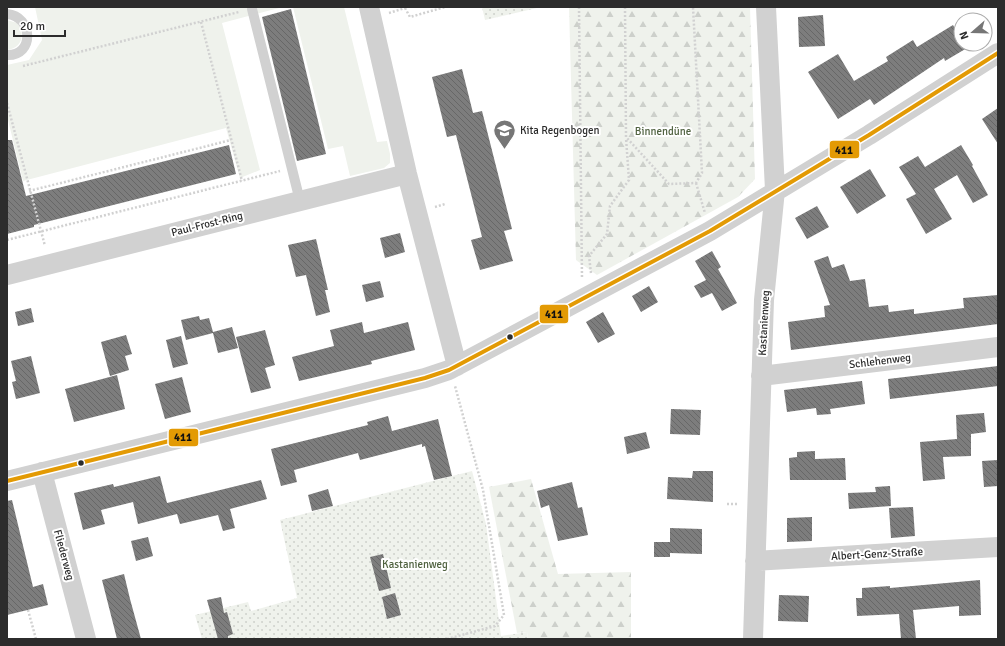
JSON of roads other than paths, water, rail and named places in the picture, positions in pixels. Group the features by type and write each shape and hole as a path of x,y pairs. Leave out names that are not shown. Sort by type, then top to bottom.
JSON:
{"street":[{"path":"368,7 453,368"},
{"name":"Kastanienweg","path":"753,639 764,300 775,190 766,7"},
{"path":"7,481 425,378 453,368 710,231 775,190 869,135 998,53"},
{"name":"Paul-Frost-Ring","path":"7,275 407,174"},
{"name":"Schlehenweg","path":"761,376 998,347"},
{"name":"Fliederweg","path":"42,472 86,639"},
{"name":"Albert-Genz-Straße","path":"755,560 998,547"}],"lane":[{"path":"252,9 300,201"},
{"path":"7,14 21,19 28,31 28,38 22,50 16,54 7,55"}],"place":[{"name":"Kita Regenbogen","path":"504,150"}],"park label":[{"name":"Binnendüne","path":"663,131"}]}
